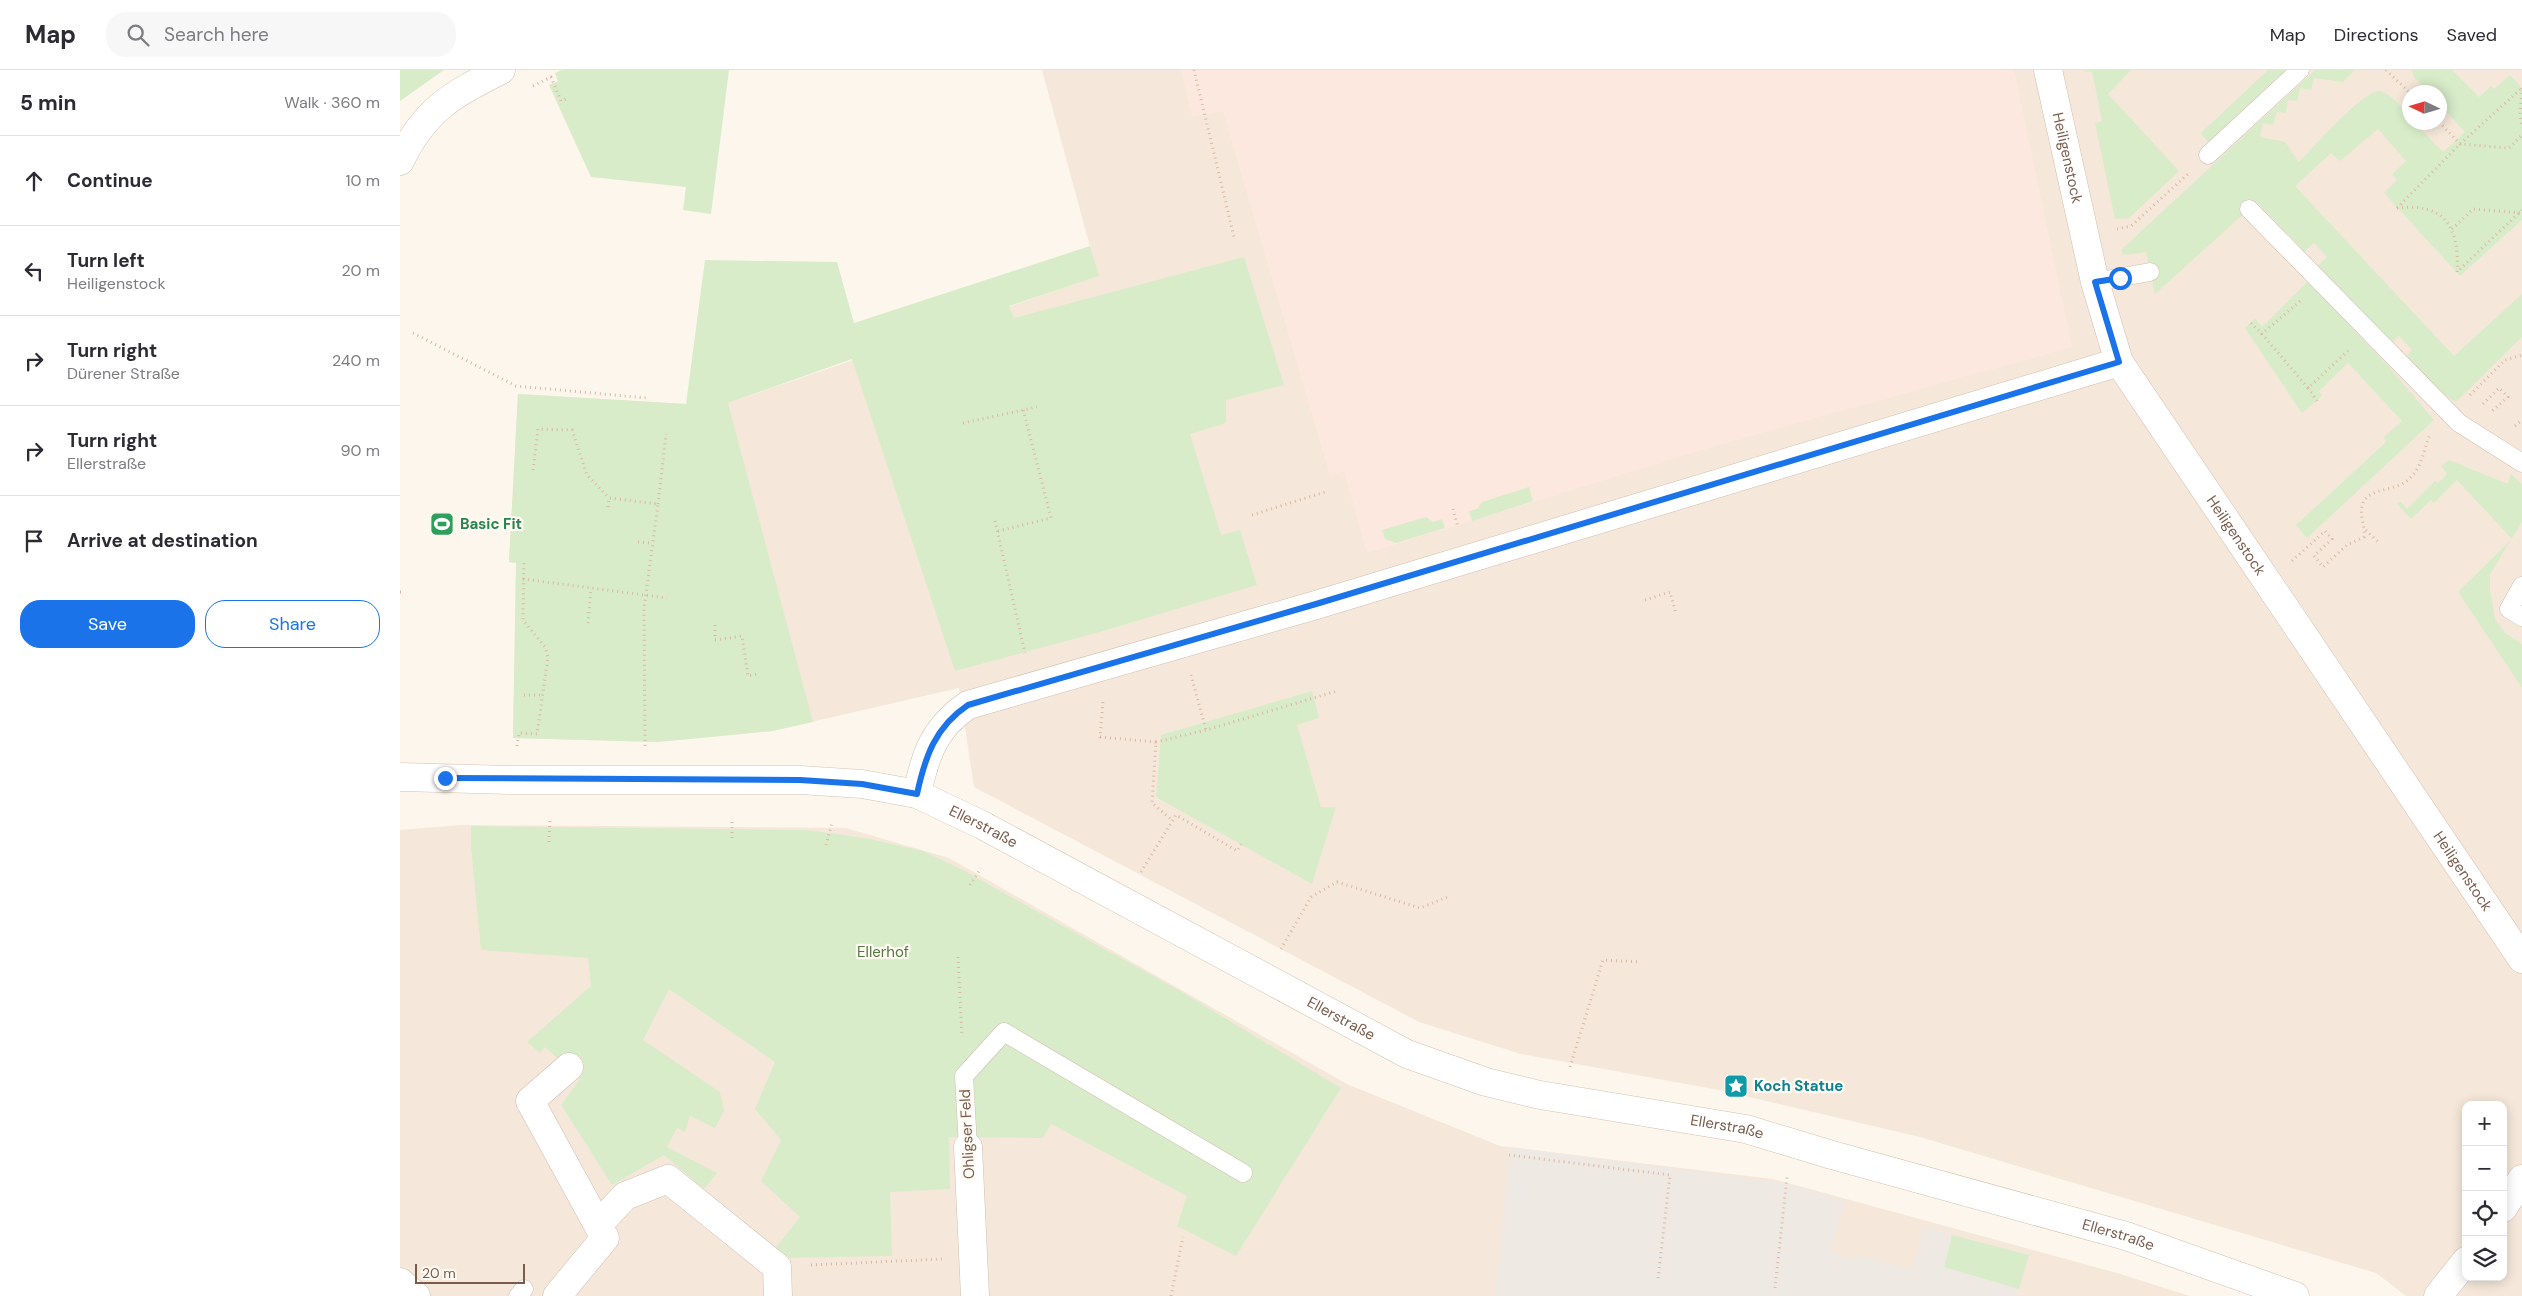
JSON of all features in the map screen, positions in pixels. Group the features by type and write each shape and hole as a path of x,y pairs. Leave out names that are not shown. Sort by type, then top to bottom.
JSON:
{"street":[{"path":"400,161 412,136 440,106 462,90 501,70"},
{"name":"Heiligenstock","path":"2048,70 2095,282 2119,362 2522,959"},
{"path":"917,794 922,768 932,742 941,728 968,705 1316,604 2119,362"},
{"name":"Ellerstraße","path":"400,777 520,780 800,780 862,784 917,794 982,825 1407,1054 1477,1079 1540,1095 1746,1129 1832,1155 2126,1236 2295,1296"},
{"path":"557,1296 605,1238 530,1101 568,1067"},
{"name":"Ohligser Feld","path":"968,1147 975,1296"},
{"path":"599,1224 625,1196 668,1178 778,1267 778,1296"},
{"path":"2507,1202 2522,1180"},
{"path":"2438,1296 2462,1266"},
{"path":"400,1282 416,1296"}],"lane":[{"path":"2208,155 2300,70"},
{"path":"2250,209 2459,423 2522,463"},
{"path":"2095,282 2150,272"},
{"path":"2522,586 2509,609 2522,617"},
{"path":"964,1076 1004,1032 1243,1173"},
{"name":"Ohligser Feld","path":"964,1076 968,1147"}],"path":[{"path":"1194,70 1234,237"},
{"path":"2386,70 2402,85"},
{"path":"532,86 551,77 561,101 566,99"},
{"path":"2522,88 2520,115 2522,128"},
{"path":"2521,212 2457,272 2458,250 2452,229 2441,216 2428,209 2397,208 2460,144 2522,88"},
{"path":"2447,130 2460,144 2509,148 2522,135"},
{"path":"2110,230 2131,226 2208,155"},
{"path":"2452,229 2474,209 2521,212"},
{"path":"2262,334 2322,283"},
{"path":"2251,324 2262,334 2317,401"},
{"path":"2308,388 2370,330"},
{"path":"413,333 516,386 647,398"},
{"path":"2467,398 2505,360 2522,356"},
{"path":"2477,409 2498,388"},
{"path":"963,423 1037,407"},
{"path":"998,531 1051,518 1023,409"},
{"path":"2311,542 2325,531 2332,539 2314,556 2323,567 2347,545 2364,537 2366,529 2361,509 2368,495 2401,486 2408,481 2422,462 2427,442 2437,425 2446,422 2459,423"},
{"path":"533,470 538,429 572,430 587,475 609,498 658,504"},
{"path":"646,742 645,595 666,434"},
{"path":"1252,514 1325,492"},
{"path":"608,507 609,498"},
{"path":"995,521 1025,654"},
{"path":"2366,529 2379,543"},
{"path":"638,542 653,543"},
{"path":"517,747 519,733 537,734 548,657 545,647 524,620 524,563"},
{"path":"523,579 667,598"},
{"path":"588,623 591,588"},
{"path":"400,592 405,592"},
{"path":"1645,600 1670,592 1676,614"},
{"path":"715,625 715,640 742,636 748,676 758,674"},
{"path":"1189,668 1206,730"},
{"path":"1103,700 1100,737 1156,742 1206,730 1337,691"},
{"path":"524,695 542,695"},
{"path":"1156,742 1152,803 1173,821"},
{"path":"1140,872 1176,815 1238,851 1241,844"},
{"path":"549,842 550,818"},
{"path":"732,822 732,838"},
{"path":"826,846 832,823"},
{"path":"970,885 981,868"},
{"path":"1279,953 1311,897 1338,882 1420,908 1450,896"},
{"name":"Ohligser Feld","path":"958,957 964,1076"},
{"path":"1569,1070 1603,960 1640,962"},
{"path":"1509,1155 1670,1175 1658,1279"},
{"path":"1775,1288 1787,1175"},
{"path":"1171,1296 1183,1237"},
{"path":"778,1267 974,1258"}],"shaded area":[{"path":"1042,70 2522,70 2522,1296 2406,1296 2376,1273 1920,1137 1719,1090 1521,1054 1419,1022 974,787 959,688 772,731 658,742 513,738 516,563 509,562 518,394 686,404 728,403 1098,276"},
{"path":"1181,70 2014,70 2072,347 1718,445 1367,553 1344,471 1330,475 1223,111 1192,116"},
{"path":"461,825 846,828 949,858 1347,1084 1500,1146 1773,1179 2117,1273 2190,1296 400,1296 400,830"},
{"path":"1510,1147 1782,1183 1845,1202 1830,1251 1854,1259 1855,1255 1912,1269 1923,1227 2029,1255 2017,1296 1495,1296"}],"green space":[{"path":"400,70 444,70 400,101"},
{"path":"562,70 729,70 711,214 683,210 686,187 591,177 549,85 558,81 555,73"},
{"path":"2085,70 2131,70 2108,94 2179,171 2129,218 2115,219 2095,123 2102,121 2092,71 2085,72"},
{"path":"2268,70 2286,70 2209,143 2201,133"},
{"path":"2315,70 2355,70 2343,82 2314,78 2311,90 2300,88 2297,101 2288,100 2286,113 2277,112 2273,125 2263,123 2260,137 2285,142 2299,162 2351,109 2363,99 2380,91 2396,101 2402,108 2402,130 2422,130 2443,152 2465,132 2447,113 2447,85 2421,85 2414,77 2412,70 2452,70 2479,97 2491,86 2494,89 2510,75 2522,88 2522,220 2460,276 2384,193 2397,180 2392,174 2406,161 2378,129 2340,161 2331,153 2295,186 2454,356 2522,294 2522,337 2456,402 2430,386 2404,359 2412,350 2399,336 2390,344 2317,267 2327,257 2314,243 2304,252 2257,202 2155,294 2146,252 2123,255 2121,250"},
{"path":"1090,246 1099,276 1009,306 1014,318 1244,257 1284,385 1226,400 1226,423 1190,434 1221,535 1240,530 1257,585 1096,633 955,671 852,359 728,403 813,722 772,731 658,742 513,738 516,563 509,562 518,394 686,404 705,260 837,262 854,323"},
{"path":"2308,281 2390,368 2434,420 2307,538 2296,525 2386,442 2384,437 2402,421 2348,363 2319,391 2322,396 2302,413 2245,328 2255,318 2262,327"},
{"path":"2449,460 2508,484 2511,474 2522,484 2522,522 2512,539 2457,480 2434,503 2431,500 2411,519 2397,504 2400,501 2407,509 2435,481 2438,483 2447,474 2441,466"},
{"path":"1529,487 1533,501 1472,521 1469,511 1477,509 1482,502"},
{"path":"1426,517 1433,522 1442,519 1445,528 1396,543 1385,539 1382,530"},
{"path":"2511,540 2490,574 2490,590 2495,619 2505,633 2522,644 2522,688 2458,592"},
{"path":"1312,691 1319,718 1297,725 1321,807 1336,807 1312,884 1156,797 1161,735"},
{"name":"Ellerhof","path":"471,826 806,830 865,838 923,851 961,869 1180,991 1341,1088 1236,1256 1177,1226 1187,1196 1051,1124 1043,1138 949,1137 950,1189 890,1192 892,1256 783,1258 774,1250 800,1217 761,1181 781,1140 755,1109 775,1062 669,989 643,1040 720,1092 724,1111 715,1128 690,1116 685,1132 677,1128 667,1147 717,1173 704,1189 664,1155 612,1185 561,1105 580,1079 545,1047 540,1053 527,1042 591,986 588,958 481,950 471,847"},
{"path":"1952,1235 2029,1255 2019,1289 1944,1267"}],"place":[{"name":"Basic Fit","path":"442,524"},
{"name":"Koch Statue","path":"1736,1086"}],"route":[{"path":"445,778 510,780 800,780 889,787 917,794 922,768 932,742 941,728 956,713 968,705 1316,604 2119,362 2095,282 2120,278"}]}
